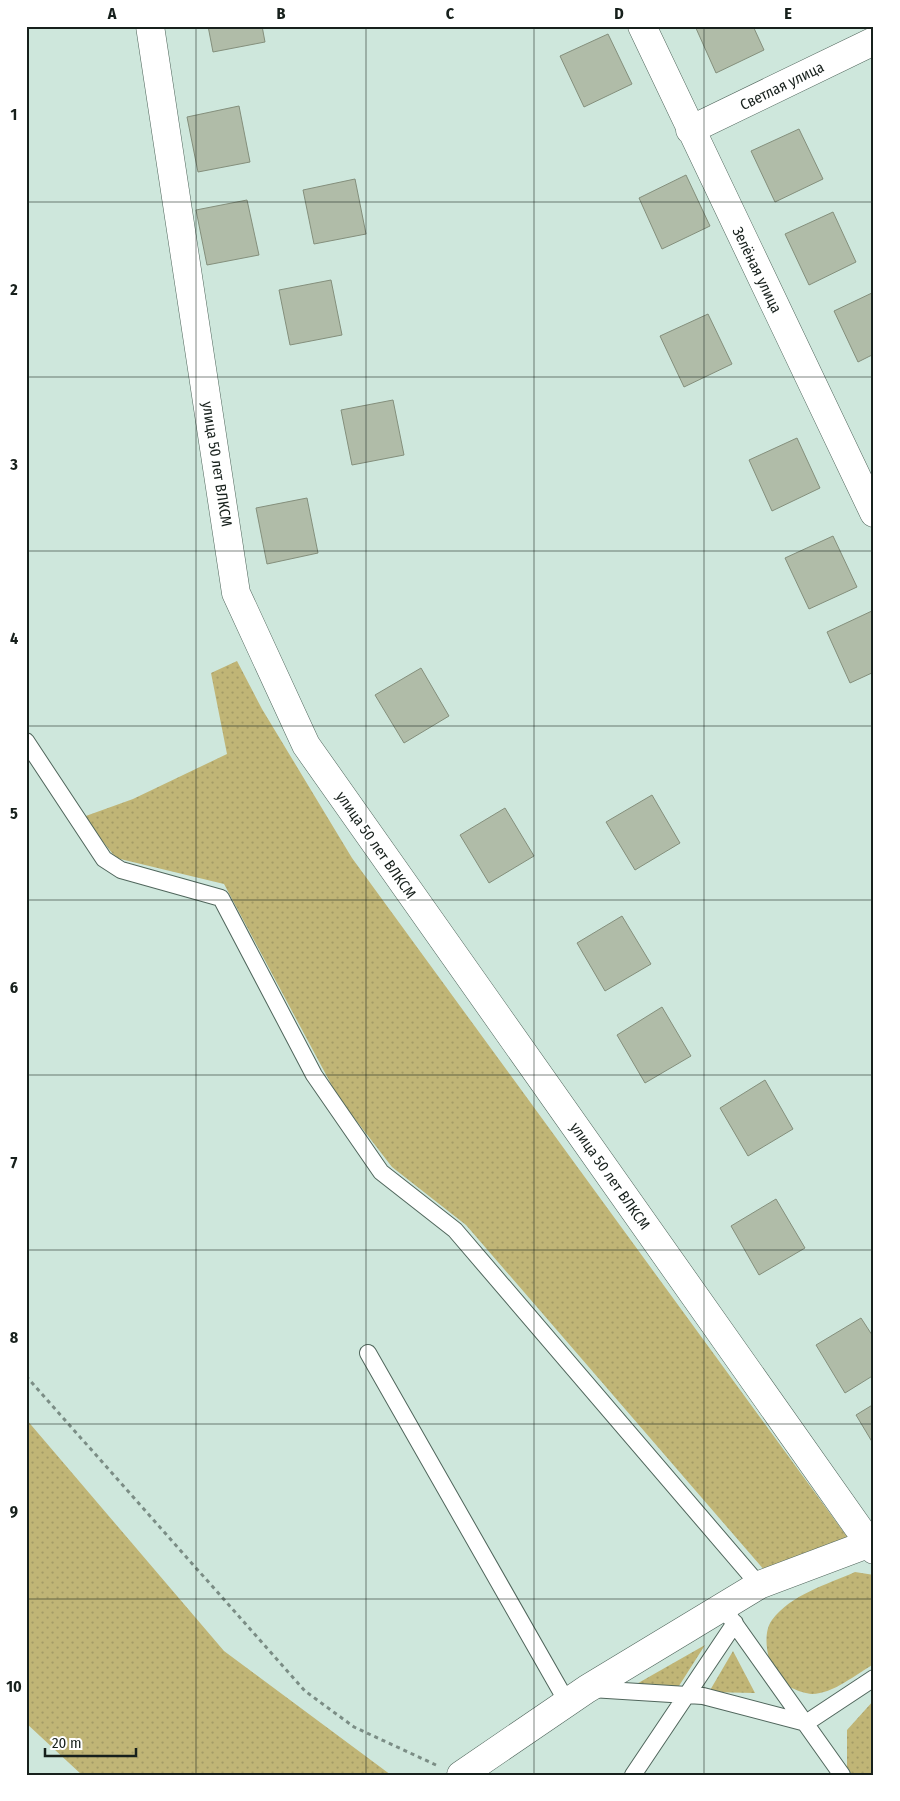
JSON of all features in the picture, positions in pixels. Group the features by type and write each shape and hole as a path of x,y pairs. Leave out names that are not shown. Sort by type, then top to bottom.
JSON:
{"street":[{"name":"улица 50 лет ВЛКСМ","path":"150,26 236,593 306,745 871,1547"},
{"name":"Зелёная улица","path":"642,26 874,513"},
{"name":"Светлая улица","path":"690,130 874,40"},
{"path":"450,1771 577,1695 729,1614 759,1585 871,1547"}],"lane":[{"path":"26,741 104,859 121,870 220,898 314,1075 381,1172 455,1230 759,1585"},
{"path":"368,1353 577,1695 687,1695 713,1698 806,1723 874,1678"},
{"path":"634,1775 687,1695 729,1614 842,1775"}],"path":[{"path":"26,1376 305,1692 354,1727 450,1771"}],"shaded area":[{"path":"237,661 262,709 352,858 848,1538 765,1571 466,1225 392,1167 338,1097 224,884 116,858 83,817 133,799 227,754 211,673"},
{"path":"26,1419 224,1651 391,1775 82,1775 26,1723"},
{"path":"855,1572 874,1575 874,1664 844,1683 820,1693 807,1693 787,1685 776,1675 768,1655 766,1639 772,1620 789,1603 799,1597"},
{"path":"705,1645 677,1689 633,1686"},
{"path":"733,1651 755,1693 709,1692"},
{"path":"874,1700 874,1775 852,1775 847,1768 847,1730"}],"building":[{"path":"208,26 262,26 265,42 213,52"},
{"path":"695,26 753,26 764,50 716,73"},
{"path":"608,34 632,84 584,107 560,56"},
{"path":"239,106 250,162 198,172 187,117"},
{"path":"799,129 823,179 775,202 751,151"},
{"path":"686,175 710,226 662,249 639,198"},
{"path":"355,179 366,234 314,244 303,190"},
{"path":"247,200 259,255 207,265 196,210"},
{"path":"833,212 856,262 809,285 785,234"},
{"path":"331,280 342,335 290,345 279,290"},
{"path":"874,292 874,354 858,362 834,311"},
{"path":"708,314 732,364 684,387 660,336"},
{"path":"393,400 404,455 352,465 341,410"},
{"path":"797,438 820,488 772,511 749,460"},
{"path":"307,498 318,553 267,564 256,508"},
{"path":"833,536 857,587 809,609 785,558"},
{"path":"874,610 874,672 850,683 827,632"},
{"path":"421,668 449,716 404,743 375,695"},
{"path":"652,795 680,843 635,870 606,822"},
{"path":"505,808 534,856 489,883 460,835"},
{"path":"622,916 651,964 605,991 577,943"},
{"path":"662,1007 691,1056 645,1083 617,1035"},
{"path":"765,1080 793,1129 748,1156 720,1108"},
{"path":"776,1199 805,1248 759,1275 731,1226"},
{"path":"861,1318 874,1338 874,1375 845,1393 816,1345"},
{"path":"874,1404 874,1445 856,1415"}]}
